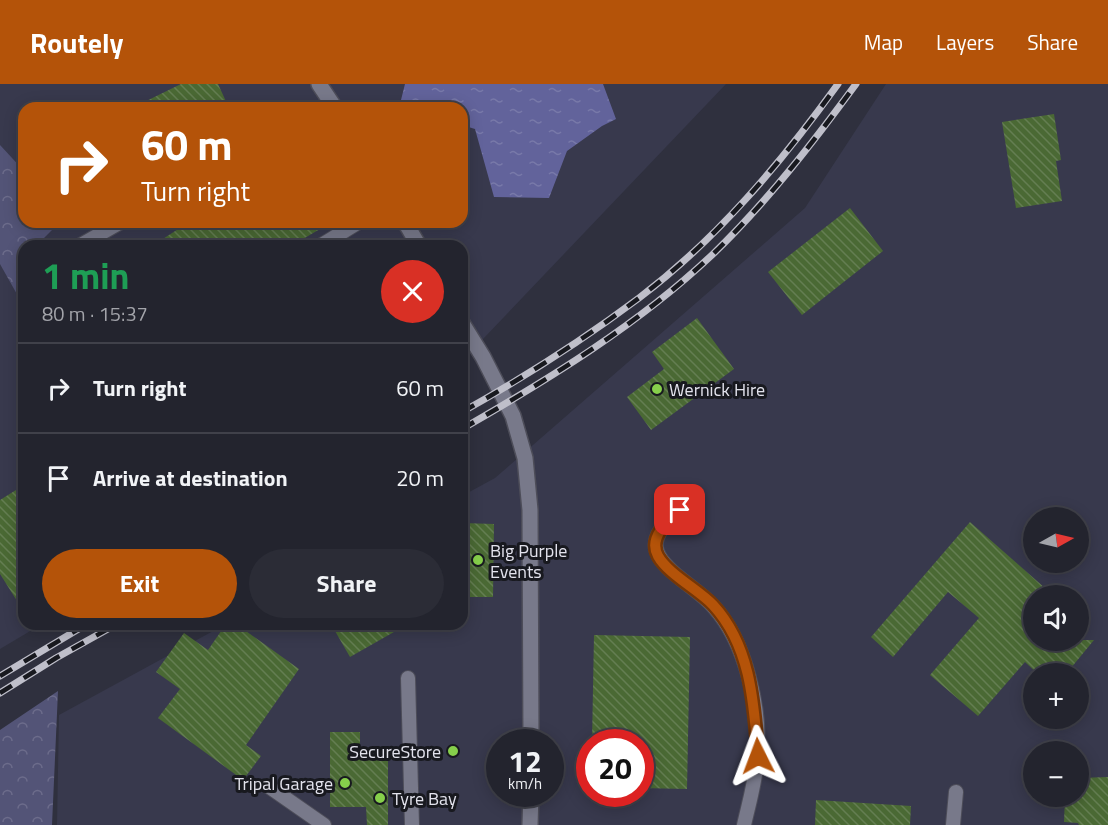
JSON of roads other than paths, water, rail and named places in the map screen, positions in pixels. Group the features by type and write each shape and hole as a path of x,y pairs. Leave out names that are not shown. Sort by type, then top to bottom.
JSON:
{"street":[{"path":"319,84 327,102"},
{"path":"468,333 513,416 525,458 530,510 531,729"},
{"path":"530,825 531,807"}],"lane":[{"path":"90,240 110,228"},
{"path":"330,240 349,228"},
{"path":"680,510 664,524 655,544 658,556 678,577 713,605 729,629 748,668 755,710 758,756 744,825"},
{"path":"408,678 412,825"},
{"path":"268,786 324,825"},
{"path":"953,825 956,792"}],"water":[{"path":"405,84 603,84 616,119 567,151 549,198 494,197 475,129 468,127 468,102 400,102"}],"railway":[{"path":"468,408 574,344 618,314 668,275 721,225 771,171 838,84"},
{"path":"468,425 592,349 684,280 712,255 770,194 856,84"},
{"path":"0,676 77,630"},
{"path":"0,693 106,630"}],"place":[{"name":"Wernick Hire","path":"657,389"},
{"name":"Big Purple Events","path":"478,560"},
{"name":"SecureStore","path":"453,751"},
{"name":"Tripal Garage","path":"345,783"},
{"name":"Tyre Bay","path":"380,798"}]}
